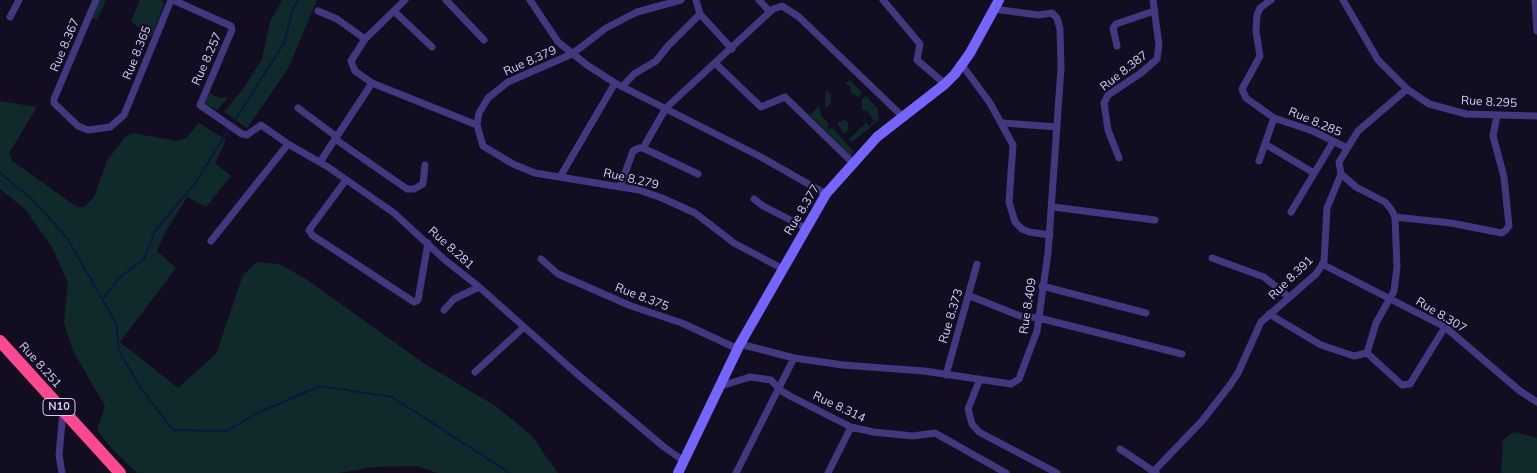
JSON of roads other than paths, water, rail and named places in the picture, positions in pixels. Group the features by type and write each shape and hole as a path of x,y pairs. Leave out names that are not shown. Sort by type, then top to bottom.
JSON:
{"highway":[{"name":"Rue 8.251","path":"1,346 120,473"}],"street":[{"path":"10,17 19,0"},
{"name":"Rue 8.367","path":"96,0 54,99 54,103 78,126 88,130 110,127 124,115"},
{"name":"Rue 8.257","path":"172,0 231,26 232,30 200,105"},
{"name":"Rue 8.365","path":"124,115 172,0"},
{"path":"405,0 395,12 365,39 351,61 351,65 355,71 372,82 477,125"},
{"path":"446,0 484,40"},
{"path":"530,0 552,35 572,54 615,83 666,108 826,194"},
{"name":"Rue 8.379","path":"477,125 482,106 495,91 515,78 572,54 620,20 637,12 681,0"},
{"path":"696,0 700,14 732,49"},
{"path":"759,0 770,12"},
{"path":"883,0 920,44 917,60 945,84"},
{"name":"Rue 8.387","path":"1119,158 1108,130 1105,98 1142,74 1157,60 1159,45 1153,0"},
{"name":"Rue 8.285","path":"1271,0 1260,8 1257,15 1256,31 1260,56 1242,89 1246,98 1274,118 1295,124 1347,148"},
{"name":"Rue 8.295","path":"1343,0 1374,54 1407,89 1429,104 1466,114 1537,116"},
{"path":"1535,0 1537,30"},
{"name":"Rue 8.377","path":"678,473 739,347 826,194 852,162 902,116 945,84 962,65 997,5"},
{"name":"Rue 8.409","path":"739,347 794,358 1016,383 1035,337 1050,235 1060,68 1058,18 1052,13 1038,15 997,5"},
{"path":"644,148 666,108 770,12 782,6 790,10 902,116"},
{"path":"318,11 337,19 365,39"},
{"path":"1118,46 1113,28 1116,24 1154,11"},
{"path":"395,12 432,47"},
{"path":"622,87 634,74 656,62 668,46 700,14"},
{"path":"715,64 761,107 785,97 852,162"},
{"path":"962,65 1003,123 1012,140 1014,150 1009,202 1010,211 1022,229 1050,235"},
{"path":"320,162 372,82"},
{"path":"560,177 615,83"},
{"name":"Rue 8.391","path":"1154,473 1202,421 1230,385 1238,373 1256,332 1269,314 1316,274 1326,252 1327,208 1341,174 1339,162 1362,127 1407,89"},
{"name":"Rue 8.281","path":"200,105 242,134 247,135 261,125 288,144 320,162 394,213 445,260 479,286 664,447 684,461"},
{"path":"298,108 407,190 414,189 423,184 425,165"},
{"path":"1395,217 1451,223 1502,232 1506,230 1509,226 1504,177 1493,136 1497,115"},
{"path":"1259,161 1274,118"},
{"path":"1003,123 1057,127"},
{"name":"Rue 8.279","path":"477,125 480,142 488,150 528,171 639,190 695,213 734,243 783,269"},
{"path":"1291,212 1333,142"},
{"path":"211,241 288,144"},
{"path":"1265,144 1314,173"},
{"path":"620,187 633,151 644,148 698,174"},
{"path":"1341,174 1356,187 1385,202 1395,217 1397,267 1391,299 1376,323 1367,353"},
{"path":"346,180 309,230 312,235 414,302 418,300 428,243"},
{"path":"754,199 763,206 806,228"},
{"path":"1052,207 1155,220"},
{"path":"1212,258 1264,277 1289,297"},
{"name":"Rue 8.375","path":"541,259 558,274 631,306 696,329 739,347"},
{"name":"Rue 8.373","path":"946,375 970,296 977,264"},
{"name":"Rue 8.307","path":"1322,264 1445,327 1520,392 1537,402"},
{"path":"444,310 454,299 479,286"},
{"path":"1042,286 1146,313"},
{"path":"970,296 1020,316 1039,318 1182,354"},
{"path":"1269,314 1321,345 1354,356 1367,353"},
{"path":"475,372 524,327"},
{"path":"1367,353 1402,385 1410,384 1423,366 1439,334 1445,327"},
{"path":"736,473 780,390 794,358"},
{"name":"Rue 8.314","path":"721,386 750,378 771,380 780,390 851,427 873,432 913,436 935,433 1006,473"},
{"path":"980,379 968,409 972,424 979,432 1057,473"},
{"path":"62,473 60,455 63,412"},
{"path":"828,473 851,427"},
{"path":"1120,449 1154,473"}],"waterway":[{"path":"232,125 284,43 293,8 298,0"},
{"path":"103,299 119,278 144,259 155,231 196,182 229,129"},
{"path":"0,173 31,198 67,238 116,323 119,351 140,387 173,430 227,431 257,413 320,386 392,397 510,473"}]}
